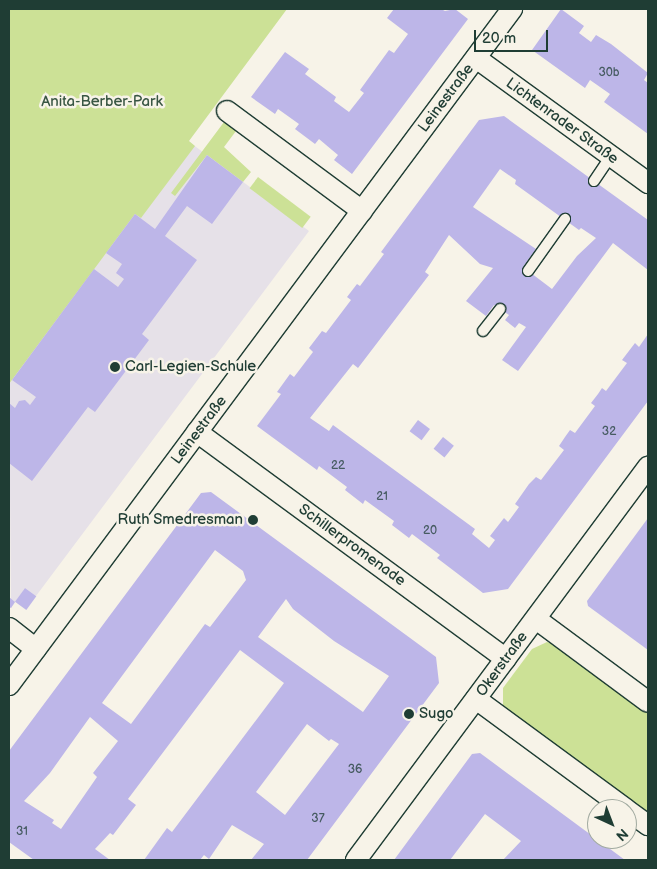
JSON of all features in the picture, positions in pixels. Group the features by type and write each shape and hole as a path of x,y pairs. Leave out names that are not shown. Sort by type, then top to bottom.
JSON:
{"street":[{"name":"Leinestraße","path":"9,685 512,9"},
{"name":"Lichtenrader Straße","path":"476,58 648,183"},
{"path":"227,111 362,211"},
{"name":"Schillerpromenade","path":"197,432 506,659"},
{"name":"Okerstraße","path":"356,860 648,467"},
{"path":"536,619 648,702"},
{"path":"9,628 36,649"},
{"path":"476,699 613,799"},
{"path":"637,817 648,825"}],"lane":[{"path":"594,181 612,156"},
{"path":"528,271 565,219"},
{"path":"484,331 500,309"}],"shaded area":[{"name":"Carl-Legien-Schule","path":"188,141 309,231 36,596 25,588 11,608 9,384"}],"green space":[{"name":"Anita-Berber-Park","path":"9,9 287,9 189,141 195,146 141,218 135,214 9,384"},
{"path":"224,122 236,131 224,147 251,172 243,182 207,155 175,196 171,193"},
{"path":"258,177 311,217 302,228 250,188"},
{"path":"547,642 557,645 648,712 648,815 637,807 637,799 627,799 503,705 503,688 532,649"}],"building":[{"path":"394,9 441,9 445,11 455,9 468,19 352,174 334,160 338,155 319,139 315,144 295,129 299,124 278,109 275,114 251,97 285,52 309,69 305,74 336,97 334,101 349,112 364,93 360,90 389,50 394,53 408,34 387,18"},
{"path":"561,9 584,26 579,33 591,42 596,35 611,44 648,73 644,80 648,83 648,134 604,102 610,94 590,80 585,88 532,50"},
{"path":"504,116 648,220 648,270 613,243 518,371 502,360 526,327 519,323 515,328 505,320 509,315 494,305 486,316 466,301 493,268 480,264 449,235 425,272 429,275 358,368 353,364 310,418 329,431 333,425 475,529 472,534 489,548 495,540 490,536 504,518 508,522 519,507 515,504 529,484 536,477 541,480 564,450 559,446 570,430 575,433 595,406 591,403 602,388 606,391 627,363 622,360 635,343 639,347 648,334 648,401 508,589 483,593 437,558 440,555 412,534 409,538 392,525 394,521 365,500 363,504 345,490 347,487 319,466 317,470 257,426 281,394 277,392 290,374 294,377 313,352 309,348 322,331 326,333 351,300 347,297 357,284 360,286 384,254 381,252 479,120","holes":["500,169 516,180 515,184 579,230 581,228 596,238 577,256 552,289 523,267 536,249 473,207"]},
{"path":"207,155 243,182 212,224 187,206 165,236 197,260 142,334 149,340 95,412 88,407 32,481 9,463 9,403 15,408 19,401 25,400 30,405 36,397 12,380 94,269 118,287 124,279 116,273 122,264 106,253 135,214 155,229"},
{"path":"418,420 430,429 422,440 410,431"},
{"path":"443,437 454,446 444,457 434,449"},
{"path":"211,492 436,657 439,683 307,860 251,860 264,844 232,825 209,859 204,855 200,860 144,860 167,828 172,832 284,683 240,650 128,799 136,805 113,835 110,833 95,849 110,860 34,860 9,842 9,751 201,493","holes":["215,550 243,571 246,580 210,627 205,624 131,724 102,703","286,599 293,609 334,641 389,676 363,712 258,637","90,717 118,741 93,773 97,777 61,829 52,823 54,820 24,801 50,773","307,724 329,741 331,739 339,744 285,815 256,792"]},
{"path":"648,518 648,650 588,606 587,601"},
{"path":"25,588 36,596 26,610 15,602"},
{"path":"9,597 15,602 11,608 9,607"},
{"path":"480,753 587,832 587,849 610,849 625,860 503,860 521,841 485,814 450,860 394,860 472,754"}],"place":[{"name":"Carl-Legien-Schule","path":"115,367"},
{"name":"Ruth Smedresman","path":"253,520"},
{"name":"Sugo","path":"409,714"}]}
